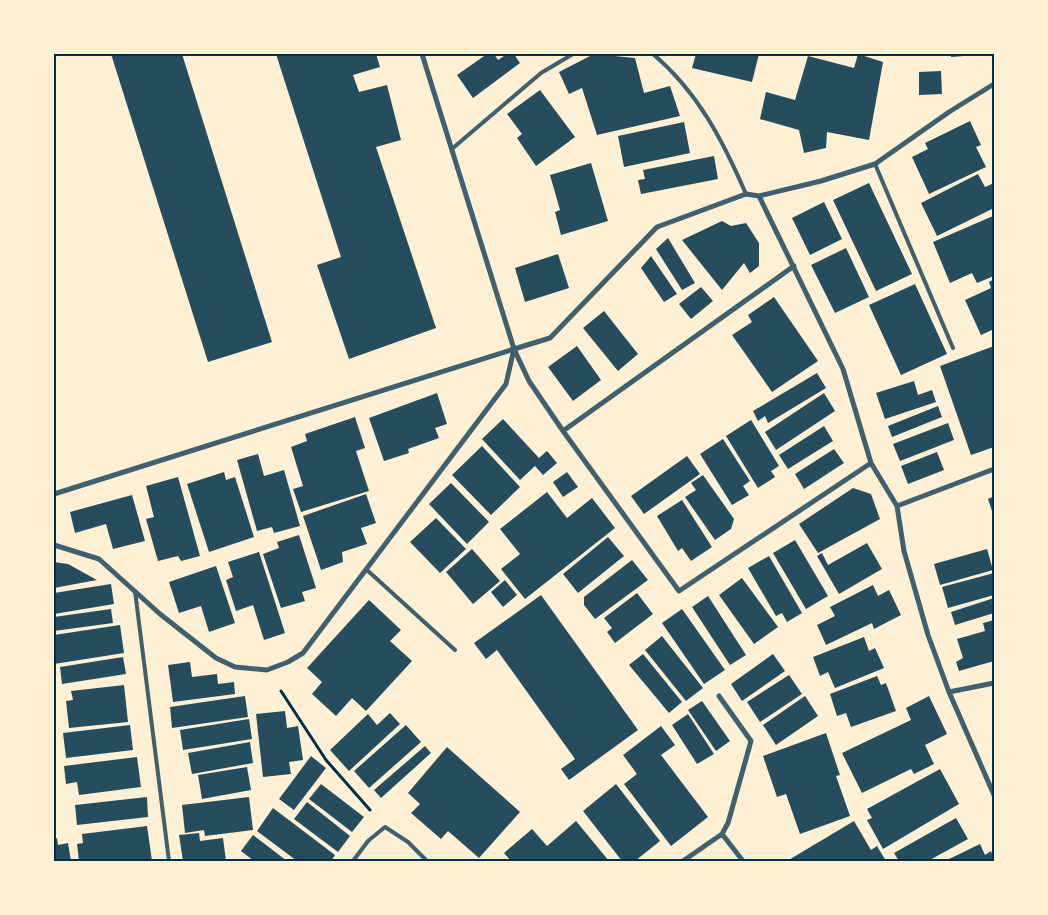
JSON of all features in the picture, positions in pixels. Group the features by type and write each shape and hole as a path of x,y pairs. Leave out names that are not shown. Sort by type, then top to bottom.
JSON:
{"street":[{"path":"422,54 453,148 514,349 529,381 679,591 872,463"},
{"path":"54,494 550,338 657,227 746,194 759,196 821,181 875,164 948,112 994,84"},
{"path":"759,196 843,368 872,463 896,506 904,551 928,635 949,692 994,795"},
{"path":"563,431 794,266"},
{"path":"54,545 99,559 160,614 216,658 235,667 267,670 288,662 303,653 506,384 514,349"},
{"path":"896,506 994,469"},
{"path":"949,692 994,683"},
{"path":"683,861 722,834 728,823 751,741 719,696"},
{"path":"722,834 743,861"}],"lane":[{"path":"453,148 541,73 573,54"},
{"path":"653,54 674,72 704,110 729,155 746,194"},
{"path":"875,164 953,348"},
{"path":"367,570 454,650"},
{"path":"134,589 169,861"},
{"path":"353,861 368,842 385,827 408,842 427,861"}],"path":[{"path":"267,670 326,760 385,827"}],"building":[{"path":"111,54 182,54 272,342 208,362"},
{"path":"276,54 376,54 380,67 353,75 359,92 387,85 401,140 376,147 436,328 349,359 317,265 341,257"},
{"path":"487,54 494,54 498,60 507,54 514,54 520,63 473,98 457,75"},
{"path":"594,54 635,58 644,93 670,86 680,116 597,135 582,88 569,94 559,72"},
{"path":"696,54 759,54 752,82 692,68"},
{"path":"858,54 883,62 869,140 827,132 826,148 804,153 799,130 760,119 766,92 795,100 808,56 854,68"},
{"path":"951,54 977,54 977,55 951,57"},
{"path":"941,71 942,94 919,95 919,72"},
{"path":"540,90 575,137 536,166 517,138 522,134 507,114"},
{"path":"970,121 981,145 976,147 986,167 929,194 912,157 928,149 925,143"},
{"path":"684,122 690,153 624,167 618,136"},
{"path":"714,156 718,179 641,194 638,180 645,179 643,170"},
{"path":"591,163 608,221 561,235 555,212 560,210 550,175"},
{"path":"978,174 985,187 994,183 994,208 937,236 921,203"},
{"path":"869,183 912,274 876,291 833,200"},
{"path":"824,202 842,239 810,255 792,218"},
{"path":"993,216 994,276 977,283 972,273 950,283 933,242"},
{"path":"722,221 731,226 746,223 759,243 759,266 750,273 744,263 722,290 682,240"},
{"path":"668,238 695,283 682,290 656,249"},
{"path":"846,248 869,297 835,313 811,265"},
{"path":"558,254 569,288 525,302 515,268"},
{"path":"651,256 677,294 664,302 641,268"},
{"path":"994,279 994,329 981,335 965,300 991,288 989,282"},
{"path":"915,284 947,354 901,375 869,305"},
{"path":"701,287 713,301 691,319 679,304"},
{"path":"774,297 818,361 772,392 732,335 752,322 748,315"},
{"path":"604,311 638,354 618,371 583,328"},
{"path":"577,346 601,380 573,401 548,367"},
{"path":"994,346 994,447 971,455 940,366"},
{"path":"817,373 826,388 768,423 765,416 758,421 753,411"},
{"path":"914,381 918,395 932,390 936,402 885,419 876,393"},
{"path":"437,393 447,424 435,428 439,438 408,449 409,453 384,461 369,418"},
{"path":"824,393 835,411 776,450 765,432"},
{"path":"938,406 942,417 892,437 888,426"},
{"path":"355,417 365,448 356,451 369,491 301,512 293,489 303,486 291,447 307,441 305,434"},
{"path":"503,419 539,458 547,451 557,463 543,475 535,466 520,480 482,439"},
{"path":"751,420 779,466 771,471 775,477 758,488 726,436"},
{"path":"948,423 954,440 900,461 893,444"},
{"path":"824,426 833,441 788,469 779,455"},
{"path":"723,439 750,481 743,486 749,495 732,505 700,454"},
{"path":"482,446 520,487 491,515 452,475"},
{"path":"834,449 844,463 804,489 795,474"},
{"path":"937,452 944,470 908,484 901,466"},
{"path":"258,454 264,476 284,470 300,526 274,533 272,527 257,531 237,460"},
{"path":"687,456 700,474 644,514 631,496"},
{"path":"224,472 226,480 235,477 254,537 209,552 187,484"},
{"path":"567,472 578,487 563,497 553,482"},
{"path":"703,475 734,519 731,529 715,540 685,497 696,490 691,483"},
{"path":"178,477 200,556 181,561 178,556 158,561 146,519 154,517 146,486"},
{"path":"451,483 489,522 467,544 429,504"},
{"path":"853,488 871,494 880,519 818,553 799,524"},
{"path":"547,492 567,518 592,498 615,528 525,599 501,569 520,554 500,529"},
{"path":"366,494 376,523 361,528 367,544 342,552 343,562 321,570 303,516"},
{"path":"132,495 145,541 113,549 106,524 75,533 70,512"},
{"path":"994,496 994,517 988,499"},
{"path":"682,500 712,547 691,561 682,548 678,551 657,516"},
{"path":"436,518 466,549 440,573 410,542"},
{"path":"299,535 316,588 302,592 305,601 281,608 263,554 279,548 277,542"},
{"path":"608,537 624,556 578,593 563,574"},
{"path":"795,540 828,596 806,609 773,553"},
{"path":"867,543 882,569 839,594 817,556 822,553 828,565"},
{"path":"472,549 500,581 473,604 446,572"},
{"path":"987,549 993,570 940,585 934,564"},
{"path":"259,552 285,633 264,640 253,605 236,611 226,580 233,577 228,562"},
{"path":"769,556 802,613 787,622 782,613 776,616 748,568"},
{"path":"632,560 648,580 595,619 584,605 584,597"},
{"path":"54,562 68,564 97,580 54,588"},
{"path":"216,566 235,623 209,632 201,606 179,613 169,582"},
{"path":"994,573 994,595 948,608 942,587"},
{"path":"742,578 778,627 754,644 719,595"},
{"path":"505,580 517,595 503,607 491,592"},
{"path":"111,584 114,604 54,614 54,593"},
{"path":"873,585 878,596 889,590 901,615 874,629 872,623 826,645 817,625 835,616 830,607"},
{"path":"637,593 653,614 615,643 607,632 612,628 604,618"},
{"path":"541,595 638,730 569,780 561,769 575,759 497,650 486,659 474,643"},
{"path":"708,596 746,655 730,665 692,607"},
{"path":"994,598 994,613 955,625 951,612"},
{"path":"369,600 401,630 390,641 412,661 366,711 352,698 336,716 312,694 322,682 307,668"},
{"path":"111,609 113,623 54,631 54,617"},
{"path":"682,609 725,670 704,684 662,623"},
{"path":"994,620 994,661 959,671 956,662 963,658 957,639 985,631 983,623"},
{"path":"120,625 124,653 54,664 54,635"},
{"path":"662,636 703,688 686,701 645,650"},
{"path":"864,637 869,651 875,648 884,668 835,688 828,672 820,676 813,657"},
{"path":"643,654 682,702 669,713 629,665"},
{"path":"773,654 785,671 742,701 731,684"},
{"path":"123,657 126,674 62,684 60,667"},
{"path":"190,662 192,677 217,674 218,684 234,682 235,694 173,702 168,665"},
{"path":"789,675 802,694 760,722 747,702"},
{"path":"877,676 881,685 886,683 896,711 851,727 846,713 837,716 830,694"},
{"path":"124,685 128,722 69,728 66,701 73,700 71,691"},
{"path":"245,696 248,717 172,728 170,707"},
{"path":"805,696 818,716 776,745 763,725"},
{"path":"929,696 947,734 925,745 934,764 914,774 911,769 862,793 842,753 911,720 906,708"},
{"path":"702,701 730,741 716,751 688,710"},
{"path":"285,711 287,728 298,726 303,760 289,762 291,774 263,777 256,714"},
{"path":"390,713 400,724 349,771 330,750 368,714 377,725"},
{"path":"688,714 714,754 697,764 672,725"},
{"path":"249,719 252,739 183,750 180,730"},
{"path":"130,725 133,750 66,758 63,733"},
{"path":"406,725 421,742 369,788 354,771"},
{"path":"661,726 675,745 661,755 708,817 671,846 624,784 637,774 623,755"},
{"path":"826,733 840,775 836,776 850,816 800,834 786,794 777,797 763,756"},
{"path":"250,742 253,763 192,774 188,753"},
{"path":"425,746 431,753 381,798 374,790"},
{"path":"447,747 520,812 479,858 448,831 441,839 411,813 420,804 408,793"},
{"path":"311,756 326,768 294,810 279,799"},
{"path":"137,757 141,787 79,795 77,782 66,784 64,766"},
{"path":"247,767 251,790 202,799 198,775"},
{"path":"940,769 959,804 883,849 867,820 872,818 867,809"},
{"path":"321,784 364,817 352,832 309,799"},
{"path":"616,784 660,841 635,861 622,861 583,811"},
{"path":"147,797 148,817 77,825 75,805"},
{"path":"249,797 253,830 205,836 204,830 185,833 182,805"},
{"path":"307,802 350,836 338,852 294,819"},
{"path":"273,808 335,855 331,861 297,861 257,831"},
{"path":"956,818 968,839 928,861 899,861 894,853"},
{"path":"576,821 609,861 511,861 504,853 532,829 547,846"},
{"path":"854,821 871,850 877,846 886,861 787,861"},
{"path":"147,826 152,861 79,861 77,844 83,843 82,834"},
{"path":"199,833 200,841 223,838 226,861 183,861 179,835"},
{"path":"253,835 287,861 254,861 241,851"},
{"path":"57,838 58,845 68,843 71,861 54,861 54,839"},
{"path":"980,844 985,855 991,851 994,861 945,861"}]}
